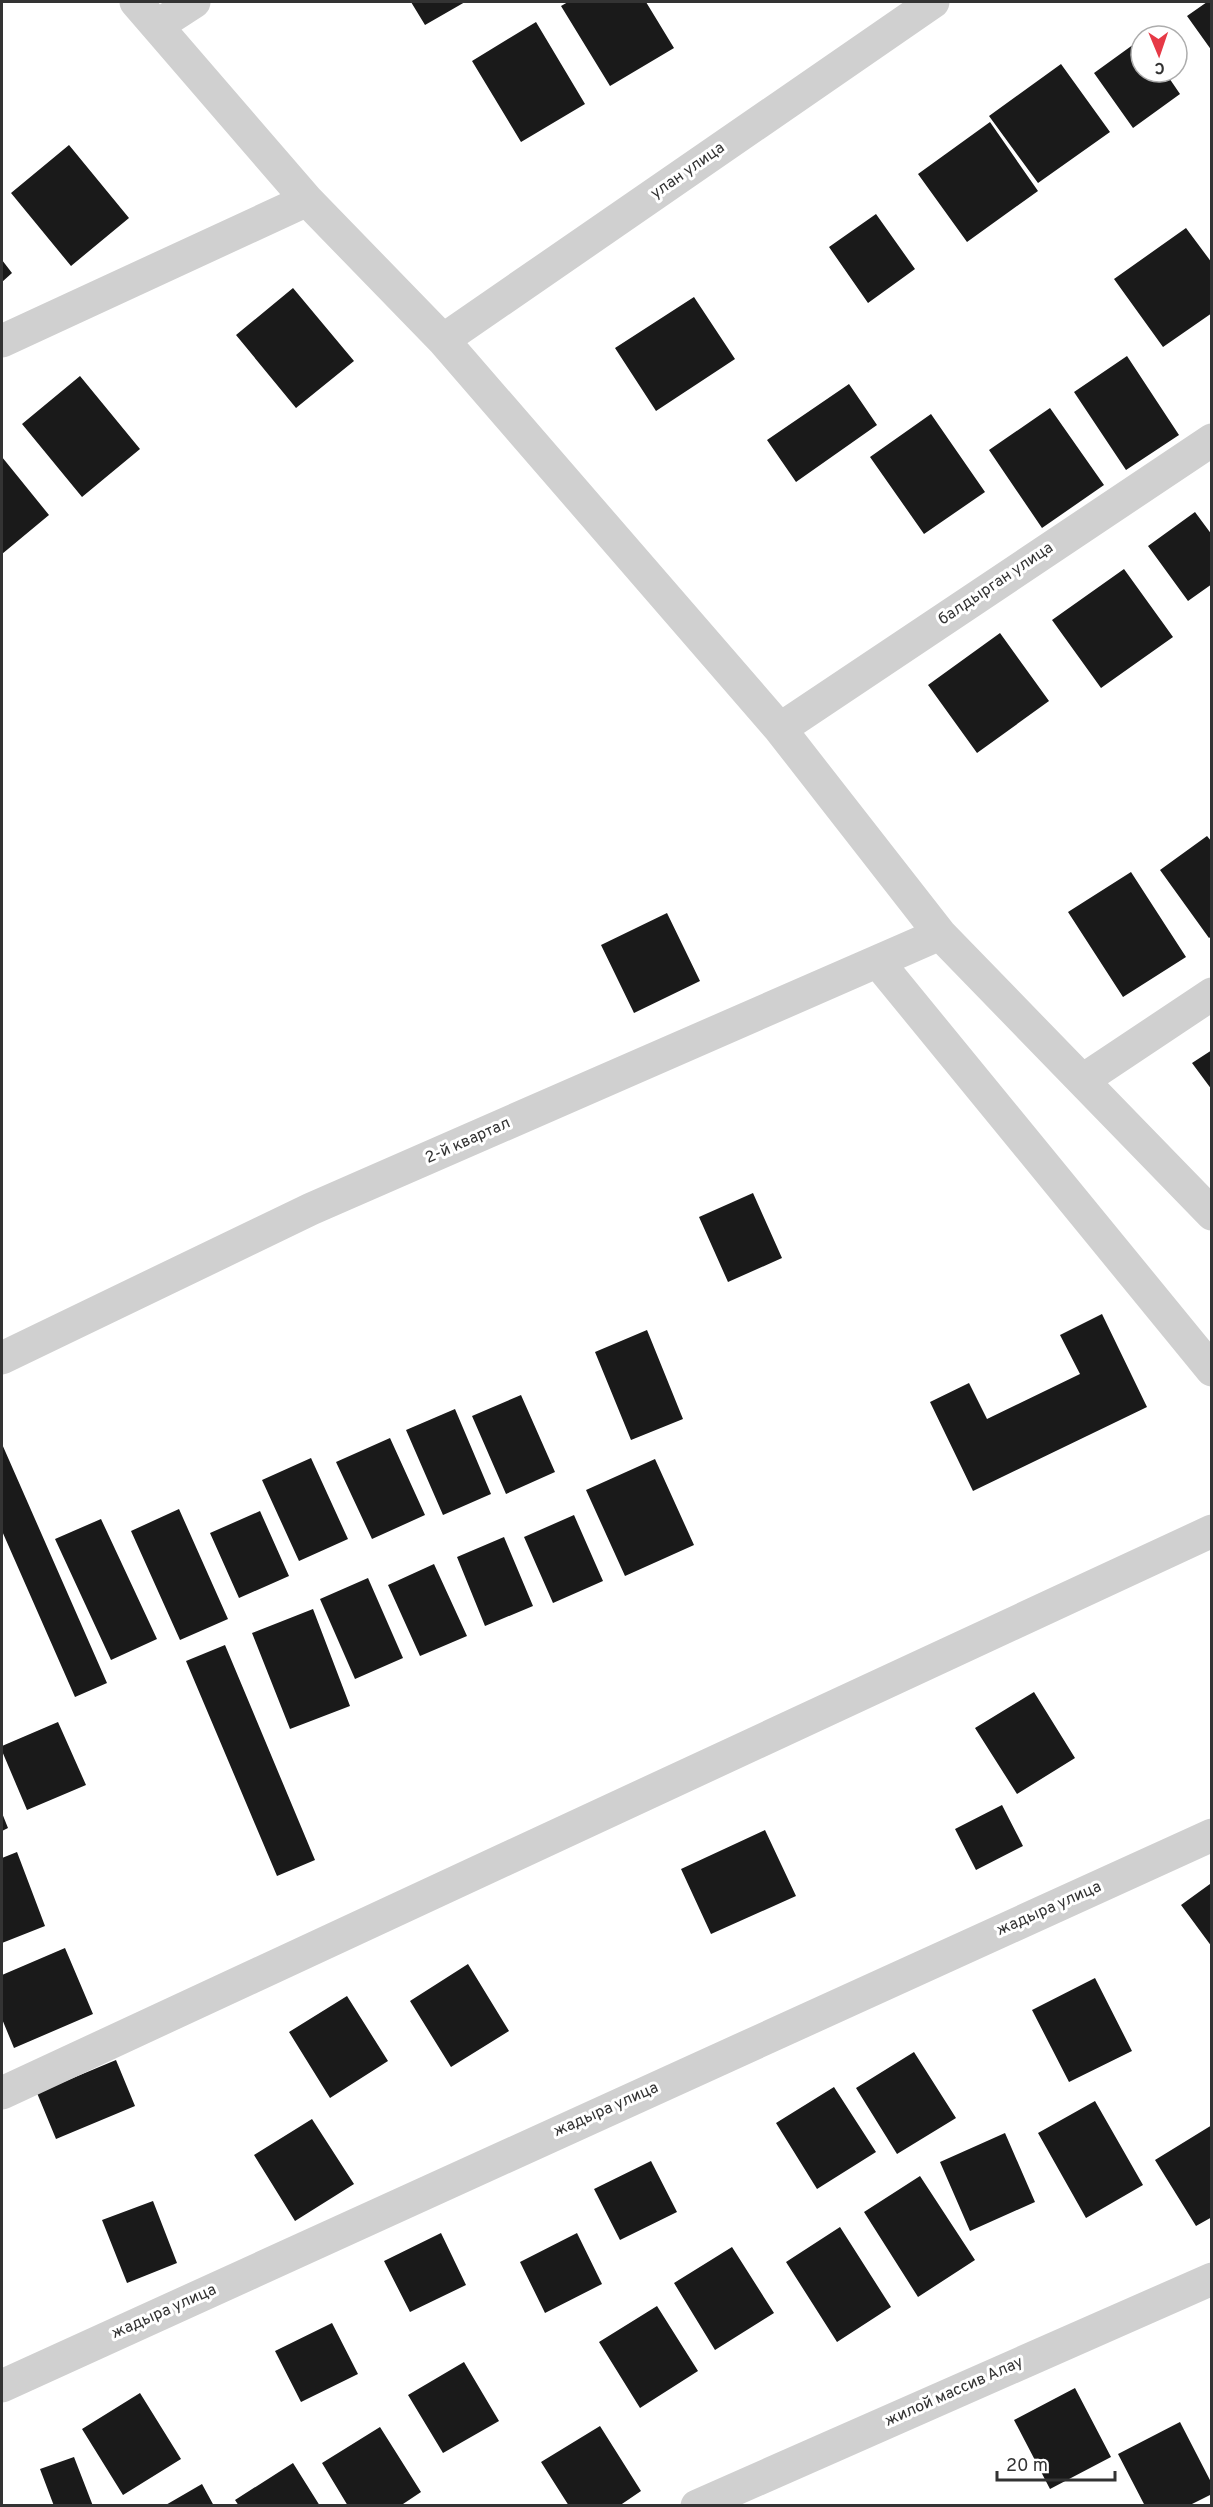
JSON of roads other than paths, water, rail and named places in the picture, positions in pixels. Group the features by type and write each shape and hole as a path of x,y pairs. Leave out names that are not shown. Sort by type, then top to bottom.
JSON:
{"street":[{"path":"136,2 307,200 443,340 780,729 940,934 1212,1214"},
{"path":"157,26 194,2"},
{"name":"улан улица","path":"443,340 933,2"},
{"path":"2,341 307,200"},
{"name":"балдырган улица","path":"780,729 1212,440"},
{"name":"2-й квартал","path":"2,1358 311,1209 940,934"},
{"path":"878,962 1212,1370"},
{"path":"1083,1080 1212,994"},
{"path":"2,2093 1212,1532"},
{"name":"жадыра улица","path":"2,2386 1212,1835"},
{"name":"жилой массив Алау","path":"697,2505 1212,2279"}]}
